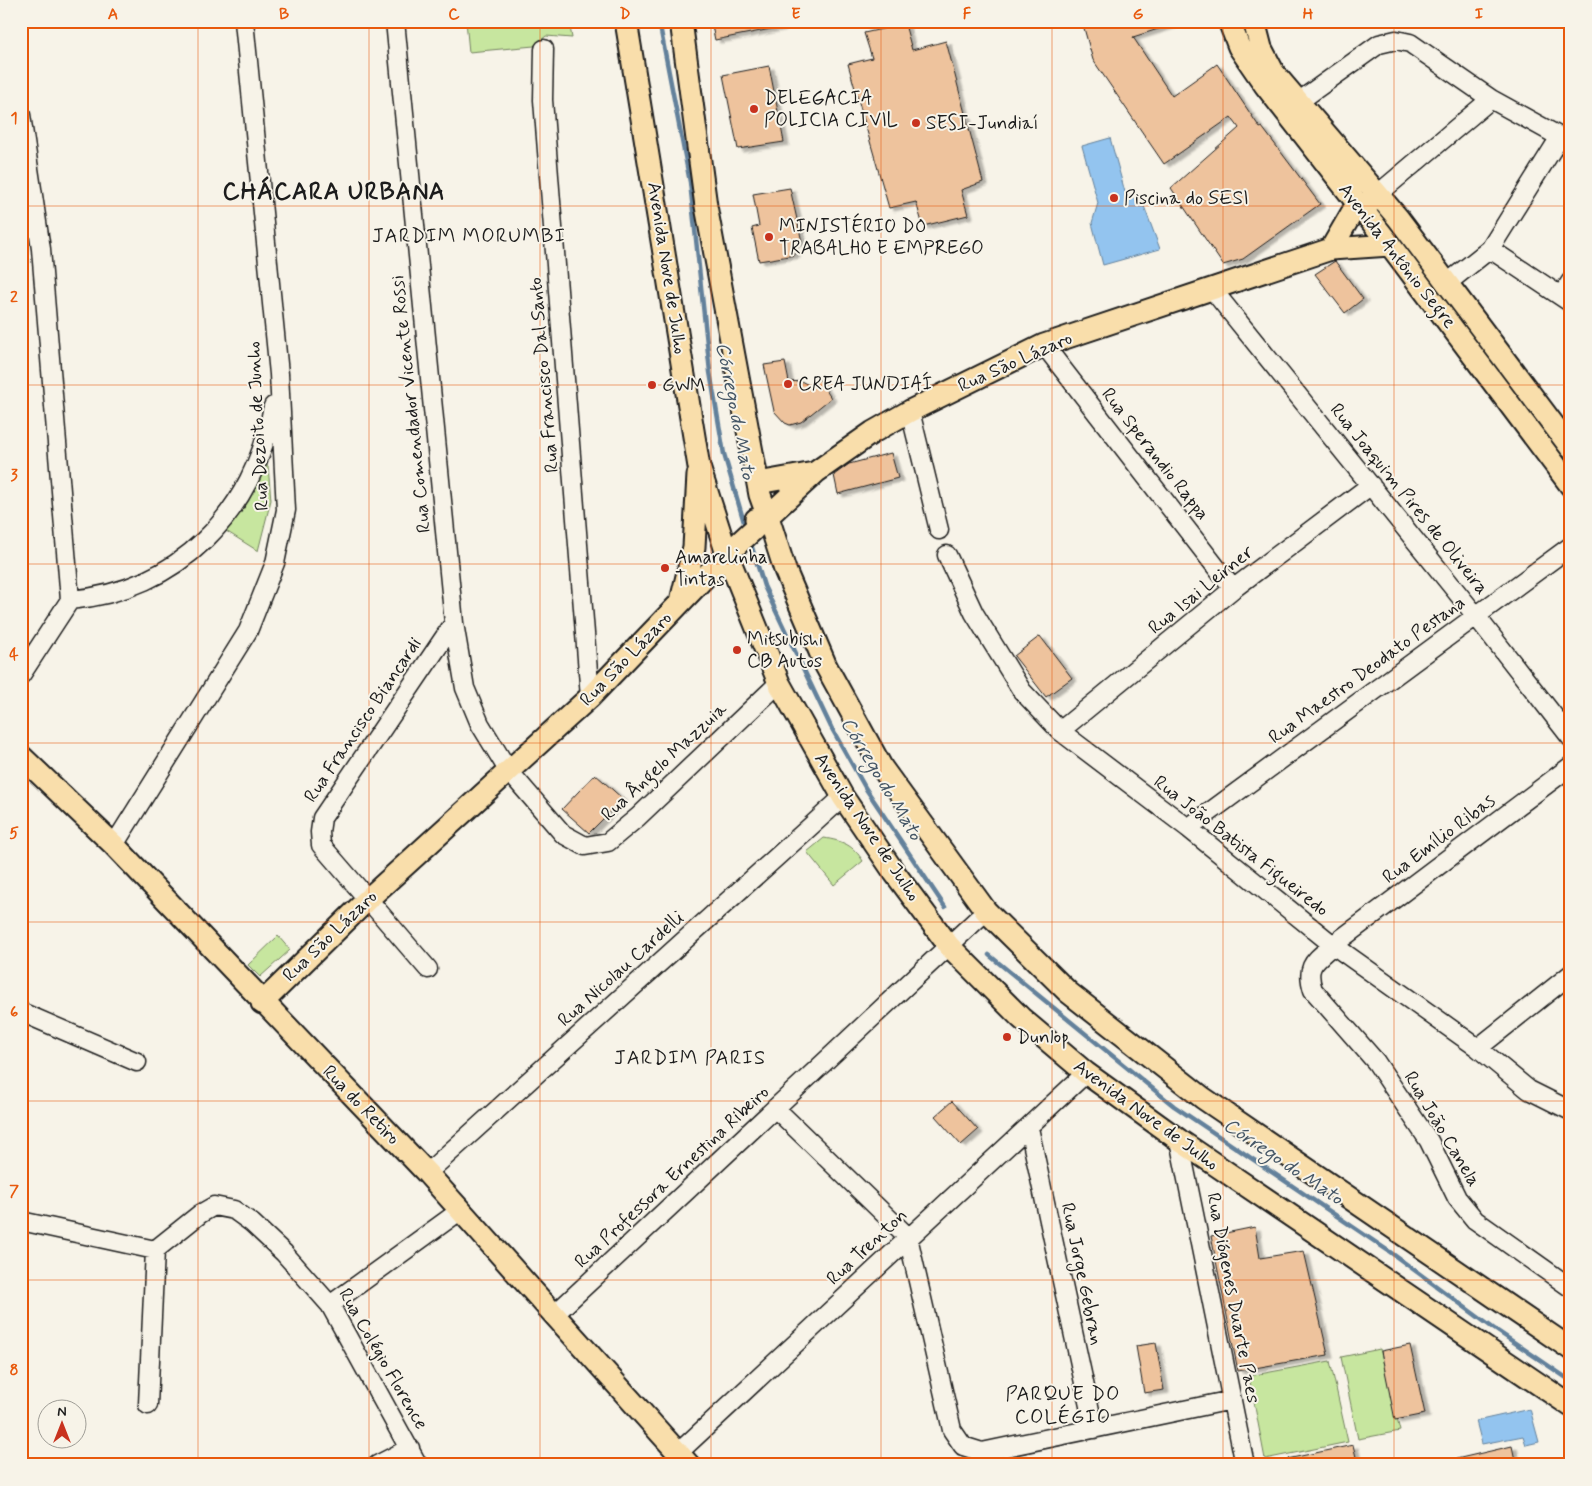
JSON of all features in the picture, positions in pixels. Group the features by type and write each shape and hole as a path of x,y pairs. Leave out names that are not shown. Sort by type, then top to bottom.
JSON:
{"main road":[{"name":"Avenida Nove de Julho","path":"626,21 699,467 731,543 779,683 843,797 894,872 1021,1018 1086,1073 1179,1140 1571,1406"},
{"path":"681,21 706,206 758,483 762,520 826,666 878,759 981,916 1068,992 1203,1098 1571,1350"},
{"name":"Avenida Antônio Segre","path":"1229,21 1239,47 1265,85 1390,245 1571,486"},
{"name":"Avenida Antônio Segre","path":"1254,21 1261,48 1274,73 1398,218 1571,448"},
{"path":"1331,249 1357,204 1376,204 1398,218"},
{"name":"Rua São Lázaro","path":"262,1003 368,899 590,697 681,602 731,543 762,520 816,472 873,432 910,411 1044,345 1331,249 1390,245"},
{"path":"681,602 690,572 694,547 699,467"},
{"path":"758,483 816,472"},
{"name":"Rua do Retiro","path":"21,756 114,845 262,1003 427,1173 684,1459"}],"street":[{"name":"Rua Dezoito de Junho","path":"114,845 248,631 275,563 286,510 279,374 244,21"},
{"name":"Rua Comendador Vicente Rossi","path":"395,21 454,623 465,688 480,724 508,770"},
{"path":"1298,102 1379,44 1396,40 1410,43 1491,98 1565,140 1490,248 1446,284"},
{"name":"Rua Francisco Dal Santo","path":"544,49 543,100 590,697"},
{"path":"1378,194 1491,98"},
{"path":"21,114 41,249 70,600 21,675"},
{"path":"1490,248 1566,299 1571,281"},
{"name":"Rua Joaquim Pires de Oliveira","path":"1212,288 1476,616 1571,738"},
{"name":"Rua Sperandio Rappa","path":"1044,345 1234,590"},
{"path":"70,600 97,598 134,586 178,563 204,543 226,519 254,470 269,431 279,374"},
{"path":"910,411 939,530"},
{"name":"Rua Isai Leirner","path":"1060,731 1234,590 1371,485"},
{"name":"Rua Maestro Deodato Pestana","path":"1188,828 1571,546"},
{"name":"Rua João Batista Figueiredo","path":"947,555 974,613 1022,691 1060,731 1188,828 1333,945 1478,1048 1529,1090 1571,1111"},
{"name":"Rua Francisco Biancardi","path":"368,899 321,845 322,818 454,623"},
{"name":"Rua Ângelo Mazzuia","path":"508,770 563,834 585,846 608,842 779,683"},
{"name":"Rua Emílio Ribas","path":"1333,945 1571,766"},
{"name":"Rua Nicolau Cardelli","path":"427,1173 843,797"},
{"path":"368,899 428,969"},
{"name":"Rua Professora Ernestina Ribeiro","path":"554,1315 776,1110 981,916"},
{"name":"Rua João Canela","path":"1333,945 1313,963 1308,975 1313,990 1376,1062 1429,1141 1457,1198 1475,1220 1571,1288"},
{"path":"1478,1048 1571,974"},
{"path":"21,1012 137,1062"},
{"name":"Rua Trenton","path":"684,1459 908,1237 1029,1128 1086,1073"},
{"path":"776,1110 908,1237 952,1430 963,1446 982,1452 1232,1400"},
{"name":"Rua Jorge Gebran","path":"1029,1128 1094,1429"},
{"name":"Rua Diógenes Duarte Paes","path":"1179,1140 1245,1465"},
{"name":"Rua Colégio Florence","path":"155,1250 214,1206 234,1210 252,1223 284,1253 330,1304 418,1465"},
{"path":"330,1304 461,1210"},
{"path":"21,1221 155,1250 148,1405"},
{"path":"377,1465 410,1448"}],"green space":[{"path":"466,21 569,21 572,38 546,36 534,46 469,52"},
{"path":"264,464 268,466 271,500 258,551 226,531 245,505"},
{"path":"824,838 851,847 863,861 834,885 807,852"},
{"path":"278,936 290,950 260,977 248,965"},
{"path":"1380,1349 1400,1431 1358,1439 1341,1357"},
{"path":"1330,1361 1348,1442 1265,1459 1249,1376"}],"water":[{"name":"Piscina do SESI","path":"1110,138 1125,192 1144,206 1160,249 1103,265 1092,223 1098,203 1082,146"},
{"path":"1530,1409 1539,1442 1526,1445 1523,1436 1482,1444 1476,1421"}],"building":[{"path":"711,21 781,21 781,27 715,40"},
{"path":"1082,21 1173,21 1174,24 1133,37 1172,96 1217,64 1260,128 1262,127 1320,204 1243,259 1223,265 1171,188 1239,128 1231,117 1164,164 1093,60"},
{"name":"SESI-Jundiaí","path":"905,24 912,50 946,41 983,182 961,190 968,215 923,226 916,202 889,208 848,64 872,58 864,33"},
{"name":"DELEGACIA POLICIA CIVIL","path":"769,66 784,142 738,149 723,75"},
{"path":"790,188 802,242 792,244 795,255 759,261 752,228 759,226 753,194"},
{"path":"1335,261 1363,299 1345,313 1315,274"},
{"path":"785,362 789,382 801,381 810,386 819,379 831,398 801,422 790,425 785,423 774,411 764,365"},
{"path":"891,453 898,478 838,494 834,475 849,464"},
{"path":"1040,636 1072,678 1046,697 1014,656"},
{"path":"595,774 623,799 589,833 562,809"},
{"path":"952,1101 978,1130 961,1145 935,1116"},
{"path":"1255,1227 1260,1258 1304,1251 1328,1355 1238,1371 1211,1236"},
{"path":"1156,1343 1164,1390 1144,1393 1136,1346"},
{"path":"1410,1345 1425,1414 1395,1420 1381,1351"},
{"path":"1353,1445 1358,1465 1287,1465 1287,1459"},
{"path":"1512,1446 1516,1465 1453,1465 1452,1460"}],"waterway":[{"name":"Córrego do Mato","path":"659,21 690,182 710,372 724,454 746,529"},
{"name":"Córrego do Mato","path":"750,541 764,586 831,727 866,789 945,907"},
{"name":"Córrego do Mato","path":"989,955 1174,1106 1390,1252 1493,1328 1571,1381"}],"place":[{"name":"DELEGACIA POLICIA CIVIL","path":"754,109"},
{"name":"SESI-Jundiaí","path":"916,123"},
{"name":"Piscina do SESI","path":"1114,198"},
{"name":"MINISTÉRIO DO TRABALHO E EMPREGO","path":"769,237"},
{"name":"CREA JUNDIAÍ","path":"788,384"},
{"name":"GWM","path":"652,385"},
{"name":"Amarelinha Tintas","path":"665,568"},
{"name":"Mitsubishi CB Autos","path":"737,650"},
{"name":"Dunlop","path":"1007,1037"}],"district":[{"name":"CHÁCARA URBANA","path":"334,192"},
{"name":"JARDIM MORUMBI","path":"469,236"},
{"name":"JARDIM PARIS","path":"690,1058"},
{"name":"PARQUE DO COLÉGIO","path":"1063,1406"}]}
